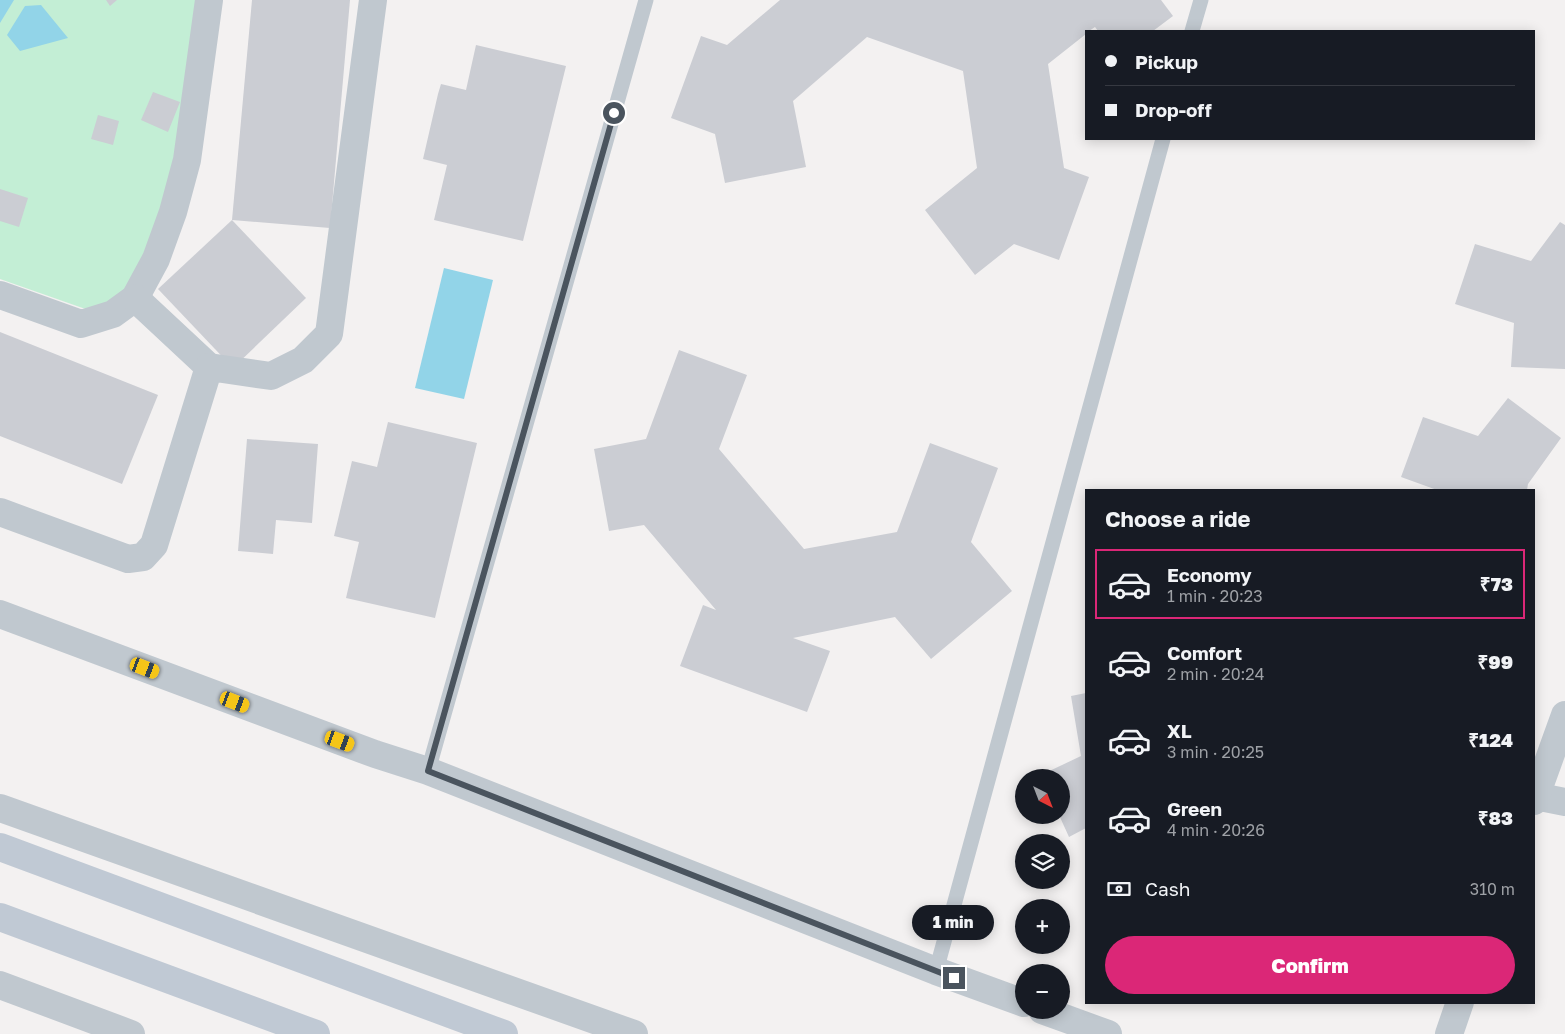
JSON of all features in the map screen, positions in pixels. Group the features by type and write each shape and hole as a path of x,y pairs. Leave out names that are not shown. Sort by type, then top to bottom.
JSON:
{"main road":[{"path":"0,847 504,1034"},
{"path":"0,918 316,1034"}],"street":[{"path":"0,296 81,324 113,314 135,298 156,259 173,212 187,160 209,0"},
{"path":"135,298 209,367 271,376 303,360 329,334 373,0"},
{"path":"0,512 128,559 142,557 154,545 209,367"},
{"path":"0,614 375,754 428,771 936,971 1015,1000"},
{"path":"1565,714 1535,798 1565,802"},
{"path":"0,808 634,1034"},
{"path":"0,986 131,1034"},
{"path":"1449,1034 1459,1004"},
{"path":"1067,1019 1108,1034"}],"lane":[{"path":"428,771 646,0"},
{"path":"1192,30 1201,0"},
{"path":"936,971 1163,140"}],"green space":[{"path":"0,0 217,0 150,273 94,312 0,279"}],"water":[{"path":"0,0 14,0 0,23"},
{"path":"41,5 68,38 20,51 7,35 25,6"},
{"path":"444,268 493,280 464,399 415,388"}],"building":[{"path":"106,0 117,0 110,6"},
{"path":"252,0 350,0 330,228 232,220"},
{"path":"780,0 1161,0 1173,16 1154,30 1097,30 1095,27 1090,30 1085,30 1085,35 1048,64 1064,168 1089,177 1059,260 1014,244 975,275 925,210 977,168 963,71 867,37 793,101 806,167 725,183 715,134 671,118 701,36 727,45"},
{"path":"476,45 566,66 523,241 434,220 447,165 423,159 438,94 441,84 466,90"},
{"path":"153,92 180,102 168,132 141,120"},
{"path":"98,115 119,121 113,145 91,139"},
{"path":"0,189 28,198 19,227 0,221"},
{"path":"232,220 306,298 233,368 158,289"},
{"path":"1560,222 1565,225 1565,369 1511,367 1514,323 1455,304 1475,244 1531,261"},
{"path":"0,332 158,395 122,484 0,436"},
{"path":"679,350 747,375 719,449 804,549 897,532 930,443 998,468 971,542 1012,591 931,659 895,617 793,638 830,651 807,712 680,666 703,605 716,610 644,525 609,531 594,449 646,439"},
{"path":"1508,398 1561,438 1528,484 1527,489 1434,489 1401,477 1423,417 1478,436"},
{"path":"388,422 477,443 435,618 346,598 359,542 334,536 352,461 377,467"},
{"path":"247,439 318,444 312,523 276,520 273,554 238,551"},
{"path":"1085,693 1085,829 1070,836 1063,824 1070,824 1070,769 1054,769 1081,756 1071,696"}],"route":[{"path":"614,113 428,771 954,978"}]}
